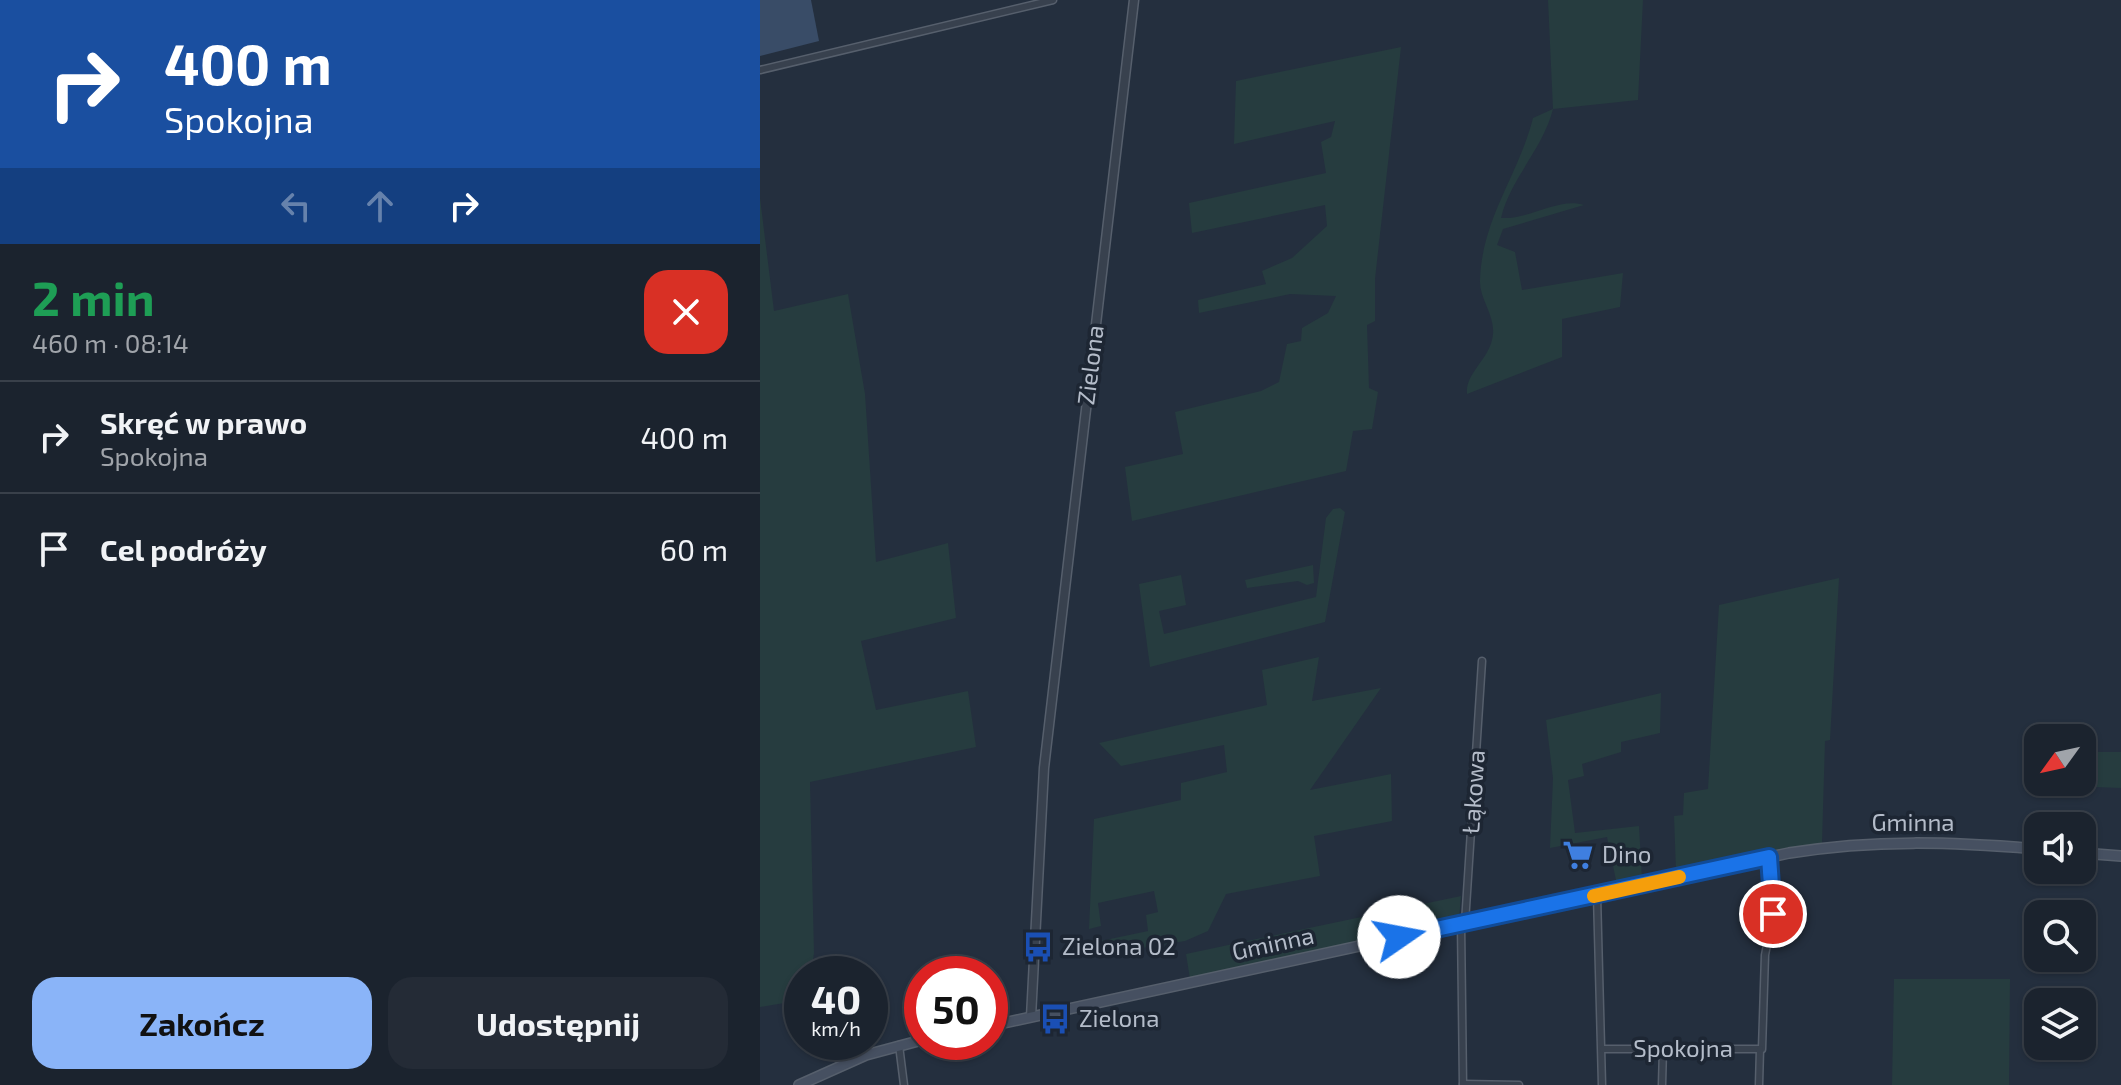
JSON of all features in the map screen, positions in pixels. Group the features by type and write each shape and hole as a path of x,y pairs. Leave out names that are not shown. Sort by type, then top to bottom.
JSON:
{"main road":[{"name":"Gminna","path":"1008,1022 1769,857 1879,841 2024,848"},
{"path":"2096,854 2121,856"},
{"path":"799,1085 904,1044"}],"street":[{"path":"760,70 1053,0"},
{"name":"Zielona","path":"1031,1017 1044,768 1134,0"},
{"name":"Łąkowa","path":"1463,1084 1463,924 1482,661"},
{"name":"Spokojna","path":"1603,1049 1760,1049 1765,955 1773,914 1769,857"},
{"name":"Spokojna","path":"1597,895 1602,1085"},
{"path":"899,1045 904,1085"},
{"path":"1662,1085 1663,1048"},
{"path":"1759,1085 1760,1049"},
{"path":"1463,1084 1519,1085"}],"green space":[{"path":"1548,0 1643,0 1638,100 1553,109"},
{"path":"1401,47 1375,279 1375,321 1367,325 1369,388 1378,392 1372,429 1353,431 1346,471 1132,521 1125,467 1183,454 1175,412 1261,391 1279,382 1287,344 1301,341 1302,328 1328,313 1336,296 1290,294 1199,313 1198,300 1266,284 1262,271 1292,258 1327,226 1325,205 1192,233 1189,203 1326,173 1321,142 1331,137 1335,121 1234,144 1236,81"},
{"path":"1553,109 1542,137 1505,204 1501,218 1522,216 1564,204 1584,205 1503,229 1497,245 1515,252 1522,290 1623,273 1620,307 1562,319 1562,357 1467,394 1470,379 1488,351 1493,334 1492,320 1480,287 1487,236 1533,118"},
{"path":"760,198 774,311 848,294 865,394 876,562 948,543 956,618 861,641 876,710 968,691 976,747 810,782 814,956 784,956 784,1003 760,1007"},
{"path":"1340,508 1345,512 1325,622 1150,667 1139,584 1181,575 1186,605 1159,611 1164,634 1316,597 1326,518 1333,509"},
{"path":"1313,565 1314,583 1307,585 1298,581 1247,588 1245,580"},
{"path":"1839,578 1830,740 1825,741 1822,843 1676,871 1674,816 1683,815 1684,793 1708,789 1719,605"},
{"path":"1319,657 1312,701 1381,688 1310,790 1391,774 1392,821 1314,836 1320,876 1226,894 1208,931 1185,941 1093,956 1091,943 1148,931 1146,915 1158,912 1154,891 1098,903 1101,926 1089,929 1094,819 1181,800 1181,783 1227,772 1224,745 1121,766 1099,743 1267,705 1262,670"},
{"path":"1661,693 1660,733 1621,742 1621,752 1582,764 1584,776 1568,780 1575,833 1639,826 1642,879 1617,885 1607,837 1550,848 1553,778 1546,720"},
{"path":"2096,752 2121,752 2121,788 2096,787"},
{"path":"1461,896 1459,919 1190,979 1186,954"},
{"path":"1894,979 2010,979 2009,1085 1892,1085"}],"water":[{"path":"760,0 811,0 819,41 760,56"}],"slow traffic":[{"path":"1594,896 1679,877"}],"place":[{"name":"Dino","path":"1578,855"},
{"name":"Zielona 02","path":"1038,947"},
{"name":"Zielona","path":"1055,1019"}],"route":[{"path":"1399,937 1769,857 1773,914"}]}
